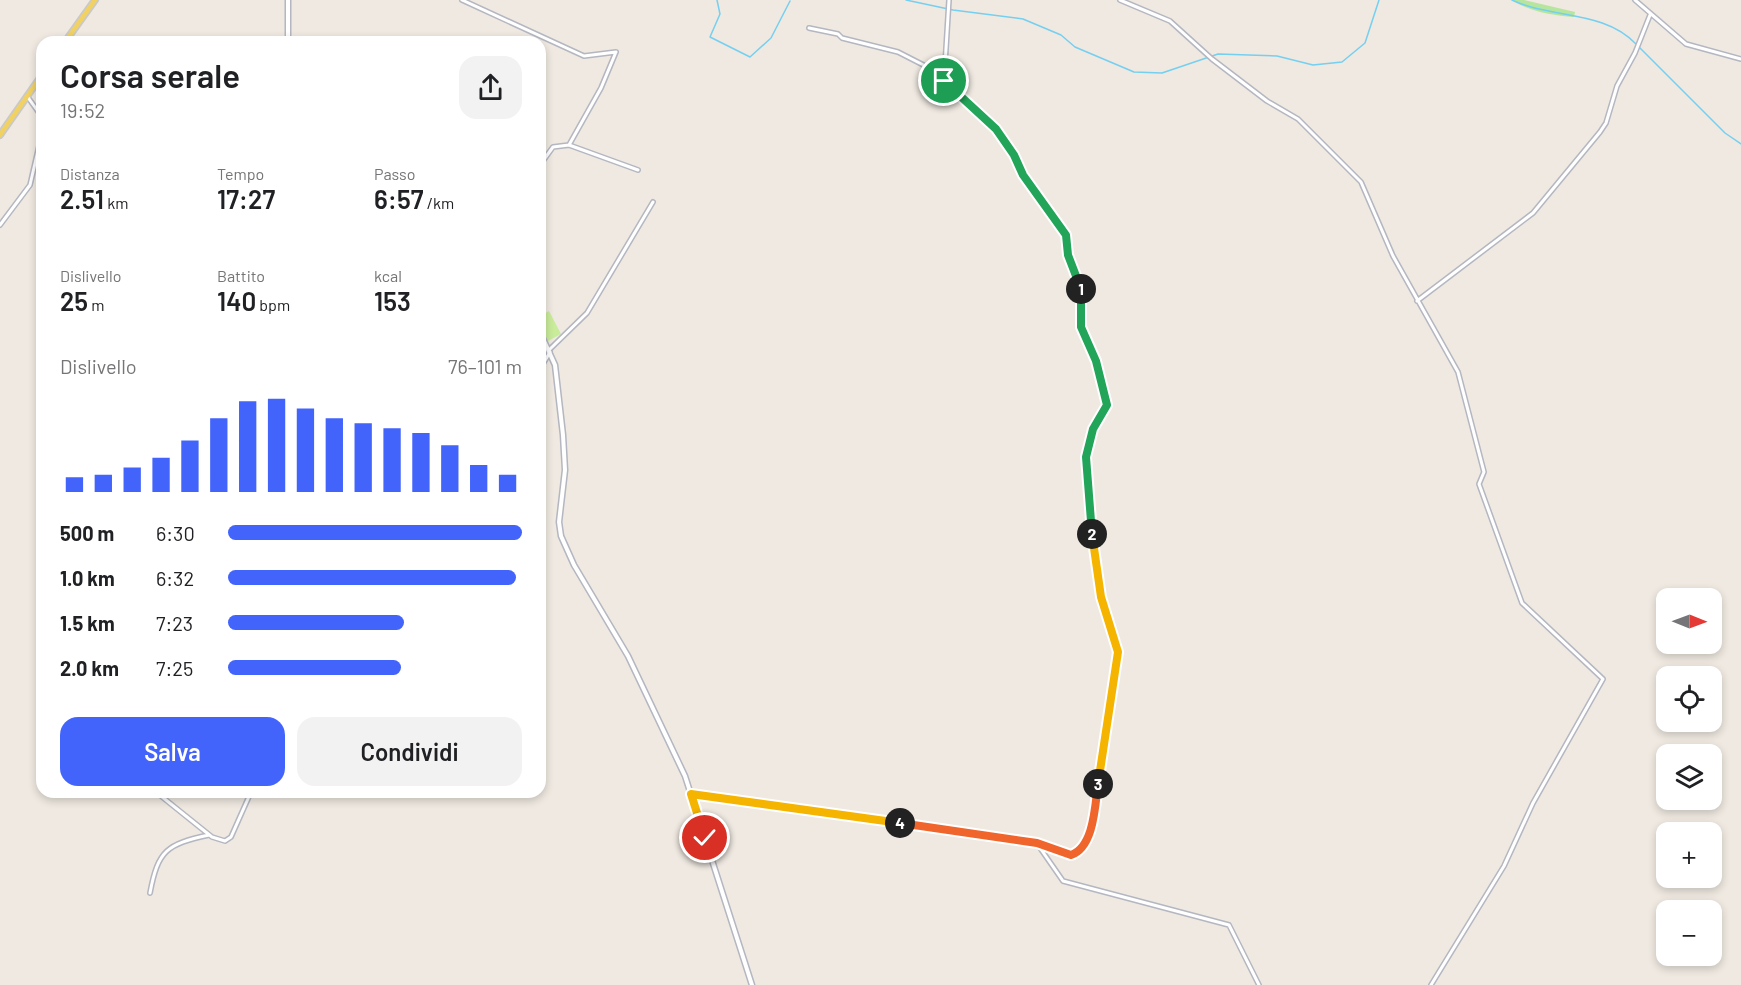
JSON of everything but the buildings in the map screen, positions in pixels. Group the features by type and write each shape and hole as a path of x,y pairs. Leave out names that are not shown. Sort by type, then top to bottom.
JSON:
{"main road":[{"path":"69,36 95,0"},
{"path":"0,135 36,83"}],"street":[{"path":"288,0 288,36"},
{"path":"462,0 540,36"},
{"path":"691,794 1037,843 1071,855 1080,852 1086,843 1095,806 1118,652 1101,597 1092,534 1086,457 1093,429 1107,405 1096,361 1081,327 1082,297 1068,255 1066,235 1023,175 1014,155 996,129 944,81 948,52 949,0"},
{"path":"1120,0 1170,21 1212,59 1267,101 1298,119 1352,172 1371,202 1393,256 1458,372 1484,472 1479,484 1522,603 1603,679 1533,803 1504,866 1431,985"},
{"path":"1635,0 1686,44 1741,59"},
{"path":"1417,301 1533,213 1600,132 1606,123 1617,86 1635,53 1650,15"},
{"path":"808,28 838,34 842,38 898,52 944,76"},
{"path":"546,39 584,56 616,52 600,88 569,145"},
{"path":"27,96 36,109"},
{"path":"546,157 553,147 569,145 638,170"},
{"path":"0,225 30,185 36,159"},
{"path":"546,357 550,349 587,314 653,202"},
{"path":"546,342 555,365 563,435 565,470 559,522 561,536 574,565 632,664 691,794 752,985"},
{"path":"163,798 219,841 225,841 231,837 248,798"},
{"path":"150,894 156,865 165,851 178,842 209,835"},
{"path":"1037,843 1063,881 1229,925 1259,985"}],"green space":[{"path":"1511,0 1524,0 1575,12 1574,17 1542,12"},
{"path":"549,311 561,334 548,341 546,337 546,313"}],"waterway":[{"path":"717,0 720,14 710,37 750,57 771,38 790,1"},
{"path":"906,0 953,10 1023,19 1061,35 1075,47 1134,72 1162,73 1218,54 1277,56 1313,65 1342,62 1365,43 1379,0"},
{"path":"1512,0 1528,6 1609,25 1636,44"},
{"path":"1639,47 1725,133 1741,144"}],"route":[{"path":"705,838 691,794 1037,843 1071,855 1080,852 1086,843 1095,806 1118,652 1101,597 1098,579 1086,457 1093,429 1107,405 1105,394 1096,361 1081,327 1081,286 1068,255 1066,235 1023,175 1014,155 996,129 944,81"}]}
